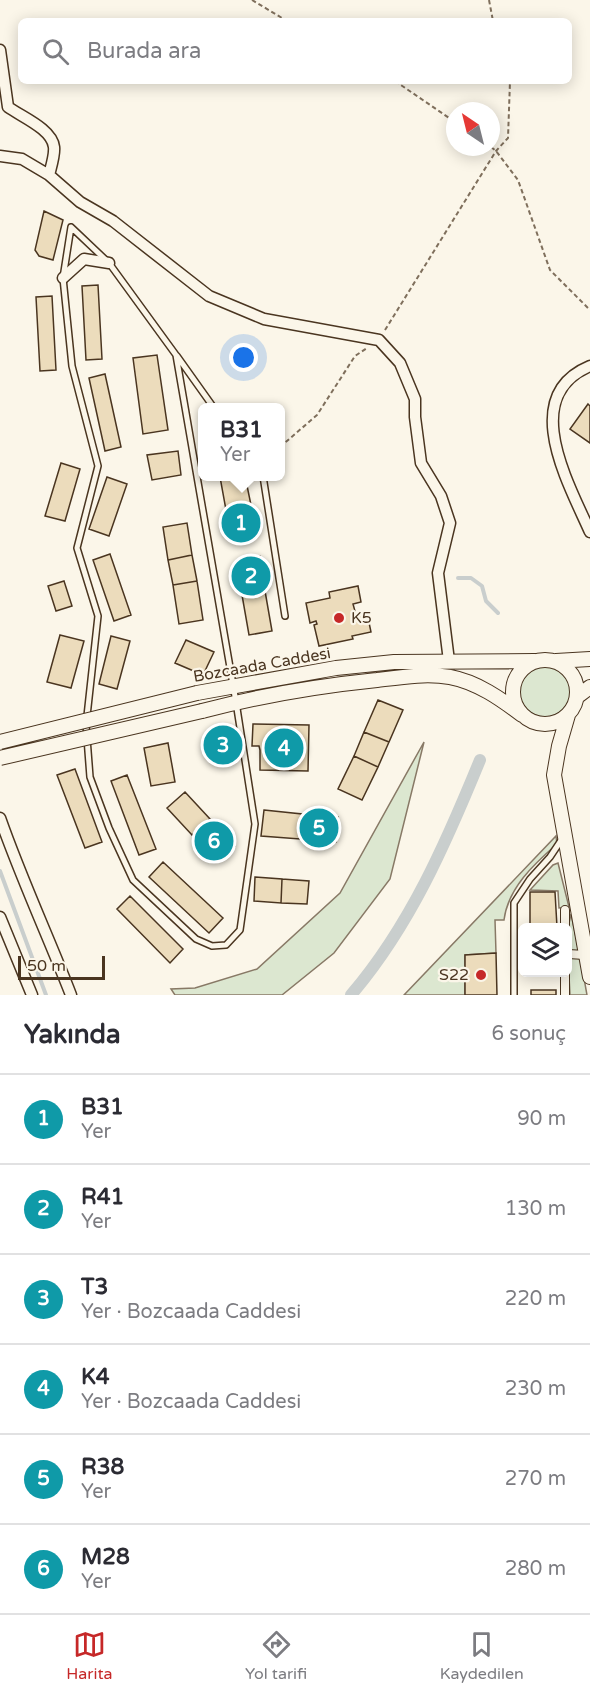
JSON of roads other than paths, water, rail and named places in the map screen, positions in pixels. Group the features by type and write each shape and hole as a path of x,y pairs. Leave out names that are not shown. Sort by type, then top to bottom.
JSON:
{"street":[{"path":"0,50 8,107 40,127 51,137 54,148 49,175"},
{"path":"0,156 22,159 49,175 80,201 113,221 209,296 264,319 379,340 400,363 415,399 421,463 441,496 450,523 438,573 449,661"},
{"path":"63,278 84,259 109,263"},
{"path":"588,525 558,456 552,435 556,397 574,375 590,366"},
{"path":"556,662 566,667 573,675 577,685 578,696 574,707 560,721 540,724 530,721 522,715 513,696 518,675 525,667 535,661 590,659"},
{"name":"Bozcaada Caddesi","path":"0,742 197,693 336,668 394,662 535,661"},
{"name":"Bozcaada Caddesi","path":"0,758 236,702 355,682 419,676 451,677 483,688 522,715"},
{"path":"578,696 590,687"},
{"path":"568,715 554,775 588,955 590,977"},
{"path":"0,818 71,995"},
{"path":"565,910 565,923"},
{"path":"0,917 32,995"},
{"path":"572,954 588,955"},
{"path":"565,977 565,995"}],"lane":[{"path":"176,355 255,824 240,930 226,945 212,946 196,939 134,880 90,777 86,725 98,616 77,548 98,466 72,366 63,278 71,227 109,263 176,355 210,403"},
{"path":"264,481 285,615"},
{"path":"514,995 514,903 564,835"}],"waterway":[{"path":"458,578 471,578 482,586 486,601 498,613"},
{"path":"351,995 391,941 425,883 480,760"},
{"path":"0,871 46,995"}],"place":[{"name":"B31","path":"241,523"},
{"name":"R41","path":"251,576"},
{"name":"K5","path":"339,618"},
{"name":"T3","path":"223,745"},
{"name":"K4","path":"284,748"},
{"name":"R38","path":"319,828"},
{"name":"M28","path":"214,841"},
{"name":"S22","path":"481,975"}]}
